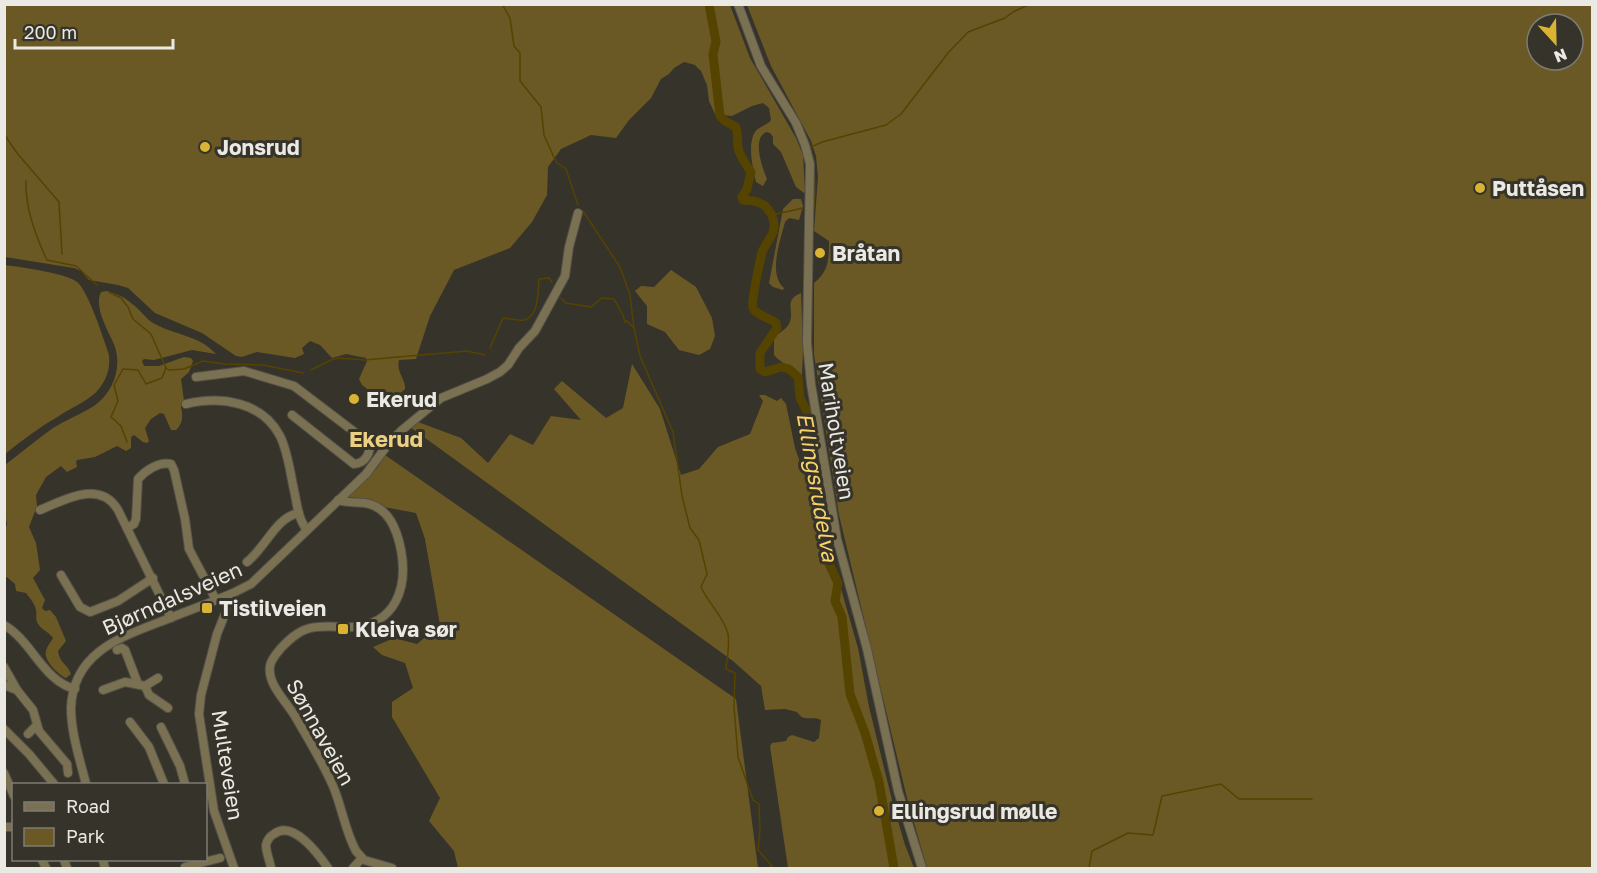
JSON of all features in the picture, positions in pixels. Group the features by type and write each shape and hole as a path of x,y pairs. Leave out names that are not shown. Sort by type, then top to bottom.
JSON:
{"street":[{"name":"Mariholtveien","path":"738,4 761,66 796,123 810,164 807,343 814,407 837,539 867,649 898,791 922,868"},
{"name":"Bjørndalsveien","path":"86,783 72,718 75,689 85,666 102,649 128,634 225,597 260,578 370,470 402,430 441,398 487,379 508,365 519,348 535,331 565,276 568,252 578,213"},
{"path":"196,377 244,371 294,386 358,435 371,440 378,438 387,446"},
{"path":"186,404 218,399 234,402 262,415 270,422 280,435 286,452 299,513 302,523 308,530"},
{"path":"292,415 354,464 362,462 367,456 371,440"},
{"path":"127,528 134,524 136,519 138,480 164,463 171,464 184,513 190,553 216,600"},
{"path":"40,510 81,494 99,494 112,501 153,578 171,618"},
{"name":"Sønnaveien","path":"338,500 373,505 392,522 397,533 403,566 403,584 399,597 384,614 369,623 353,627 318,627 303,630 290,639 276,654 270,670 274,686 288,704 328,775 352,843 362,858"},
{"path":"247,562 261,549 285,518 299,513"},
{"path":"61,575 80,607 90,612 118,601 153,578"},
{"name":"Multeveien","path":"225,597 227,611 217,634 201,695 199,714 214,811 234,868"},
{"path":"4,625 20,636 57,681 75,689"},
{"path":"117,650 122,648 125,650 149,695 168,708"},
{"path":"4,667 17,690 33,710 39,731 67,764 68,773"},
{"path":"104,690 125,682 142,685 158,678"},
{"path":"4,685 17,690"},
{"path":"130,722 149,747 164,783"},
{"path":"28,734 37,725"},
{"path":"161,727 180,766 185,783"},
{"path":"4,729 53,783"},
{"path":"4,774 12,792"},
{"path":"271,868 267,842 272,835 283,830 292,832 309,845 328,868"},
{"path":"207,859 220,858"},
{"path":"353,868 362,858 392,868"},
{"path":"185,867 201,861"}],"green space":[{"path":"4,5 730,5 750,58 796,138 803,155 805,191 804,193 796,187 781,152 773,144 773,137 766,132 762,136 759,147 767,179 763,186 756,182 751,143 755,132 771,120 769,108 763,103 732,116 715,114 701,71 695,65 684,62 661,79 651,98 629,120 616,138 591,135 561,149 548,167 547,195 532,222 510,248 454,270 430,316 416,359 399,360 398,365 405,389 394,399 383,401 362,385 359,379 367,361 366,358 346,354 332,358 320,345 310,341 302,348 304,354 295,358 257,352 242,357 236,356 202,333 155,313 128,288 89,280 81,271 74,268 5,257"},
{"path":"747,5 1592,5 1592,868 927,868 907,798 839,515 814,354 814,283 825,269 829,241 814,231 818,177 816,156 811,141 771,66"},
{"path":"793,199 801,199 803,206 799,220 789,218 785,222 778,248 776,266 783,290 769,283 783,209"},
{"path":"5,265 53,273 77,282 91,305 109,359 105,379 97,391 82,403 38,429 5,454"},
{"path":"671,270 696,287 712,318 715,336 710,349 699,355 679,350 665,332 647,324 647,306 635,291 641,286 654,287"},
{"path":"107,291 126,299 153,323 194,339 216,354 192,350 154,360 144,359 142,361 144,366 159,366 184,357 191,358 193,361 189,372 181,379 184,401 181,407 182,419 178,428 171,430 164,414 160,413 151,419 145,428 149,441 147,443 134,435 131,437 131,448 126,451 117,446 95,457 77,460 77,467 67,472 61,466 46,477 36,495 37,506 29,527 36,543 40,570 33,578 45,600 42,608 45,611 50,610 56,617 66,641 58,651 60,659 71,674 66,678 56,671 47,659 47,649 53,638 38,624 32,601 26,593 16,591 15,584 7,577 5,579 7,524 5,465 53,428 94,406 112,385 117,367 116,349 99,304 101,292"},
{"path":"801,293 802,375 774,355 774,339 789,324 792,299"},
{"path":"632,364 660,409 681,475 699,469 718,447 750,434 763,401 759,395 765,395 777,401 781,398 786,404 795,448 812,496 825,523 831,554 858,648 869,707 893,804 914,868 788,868 770,746 772,743 786,741 792,735 814,742 819,738 821,720 805,718 797,712 785,709 765,710 761,686 733,661 410,427 418,422 461,438 488,463 510,434 533,445 551,416 581,420 554,389 562,381 606,418 623,408"},
{"path":"385,455 736,699 758,868 458,868 454,851 429,821 440,798 392,717 392,702 413,688 405,663 382,655 373,647 394,638 417,644 440,625 425,539 416,513 384,507 370,499 348,497 377,468"}],"waterway":[{"path":"502,4 510,18 514,46 520,53 520,81 541,107 544,135 556,162 566,169 578,205"},
{"name":"Ellingsrudelva","path":"709,4 716,42 713,54 720,116 736,127 738,148 751,172 747,189 742,197 743,200 755,201 765,206 774,223 773,232 762,252 753,298 753,308 760,315 776,323 777,328 760,353 760,369 765,372 781,367 789,369 798,377 800,398 809,416 807,448 812,461 815,495 822,512 826,557 838,583 835,601 842,617 850,694 865,733 879,782 894,868"},
{"path":"812,159 811,147 886,125 901,114 948,53 968,32 1005,18 1030,4"},
{"path":"4,134 17,153 59,202 62,254"},
{"path":"814,167 814,208"},
{"path":"26,181 27,201 32,222 47,260 76,266 97,285"},
{"path":"772,215 803,208"},
{"path":"583,211 620,267 630,295 640,356 673,432 682,496 690,528 699,540 707,574 701,587 728,634 726,669 735,673 734,707 738,757 753,800 759,804 758,850 772,866 768,868"},
{"path":"490,348 503,318 524,320 533,314 537,303 539,279 549,278 552,282"},
{"path":"109,292 121,298 133,319 151,334 169,370 184,369 203,361 263,365 303,373"},
{"path":"561,298 566,303 591,307 602,298 614,299 625,322 627,321 634,328"},
{"path":"311,370 339,358 364,360 467,351 485,355"},
{"path":"127,442 121,426 111,417 118,401 114,385 123,369 138,370 146,384 162,378 166,368"},
{"path":"1089,868 1092,851 1128,833 1153,835 1162,796 1221,784 1239,799 1312,799"}],"place":[{"name":"Jonsrud","path":"205,147"},
{"name":"Puttåsen","path":"1480,188"},
{"name":"Bråtan","path":"820,253"},
{"name":"Ekerud","path":"354,399"},
{"name":"Tistilveien","path":"207,608"},
{"name":"Kleiva sør","path":"343,629"},
{"name":"Ellingsrud mølle","path":"879,811"}],"district":[{"name":"Ekerud","path":"386,438"}]}
